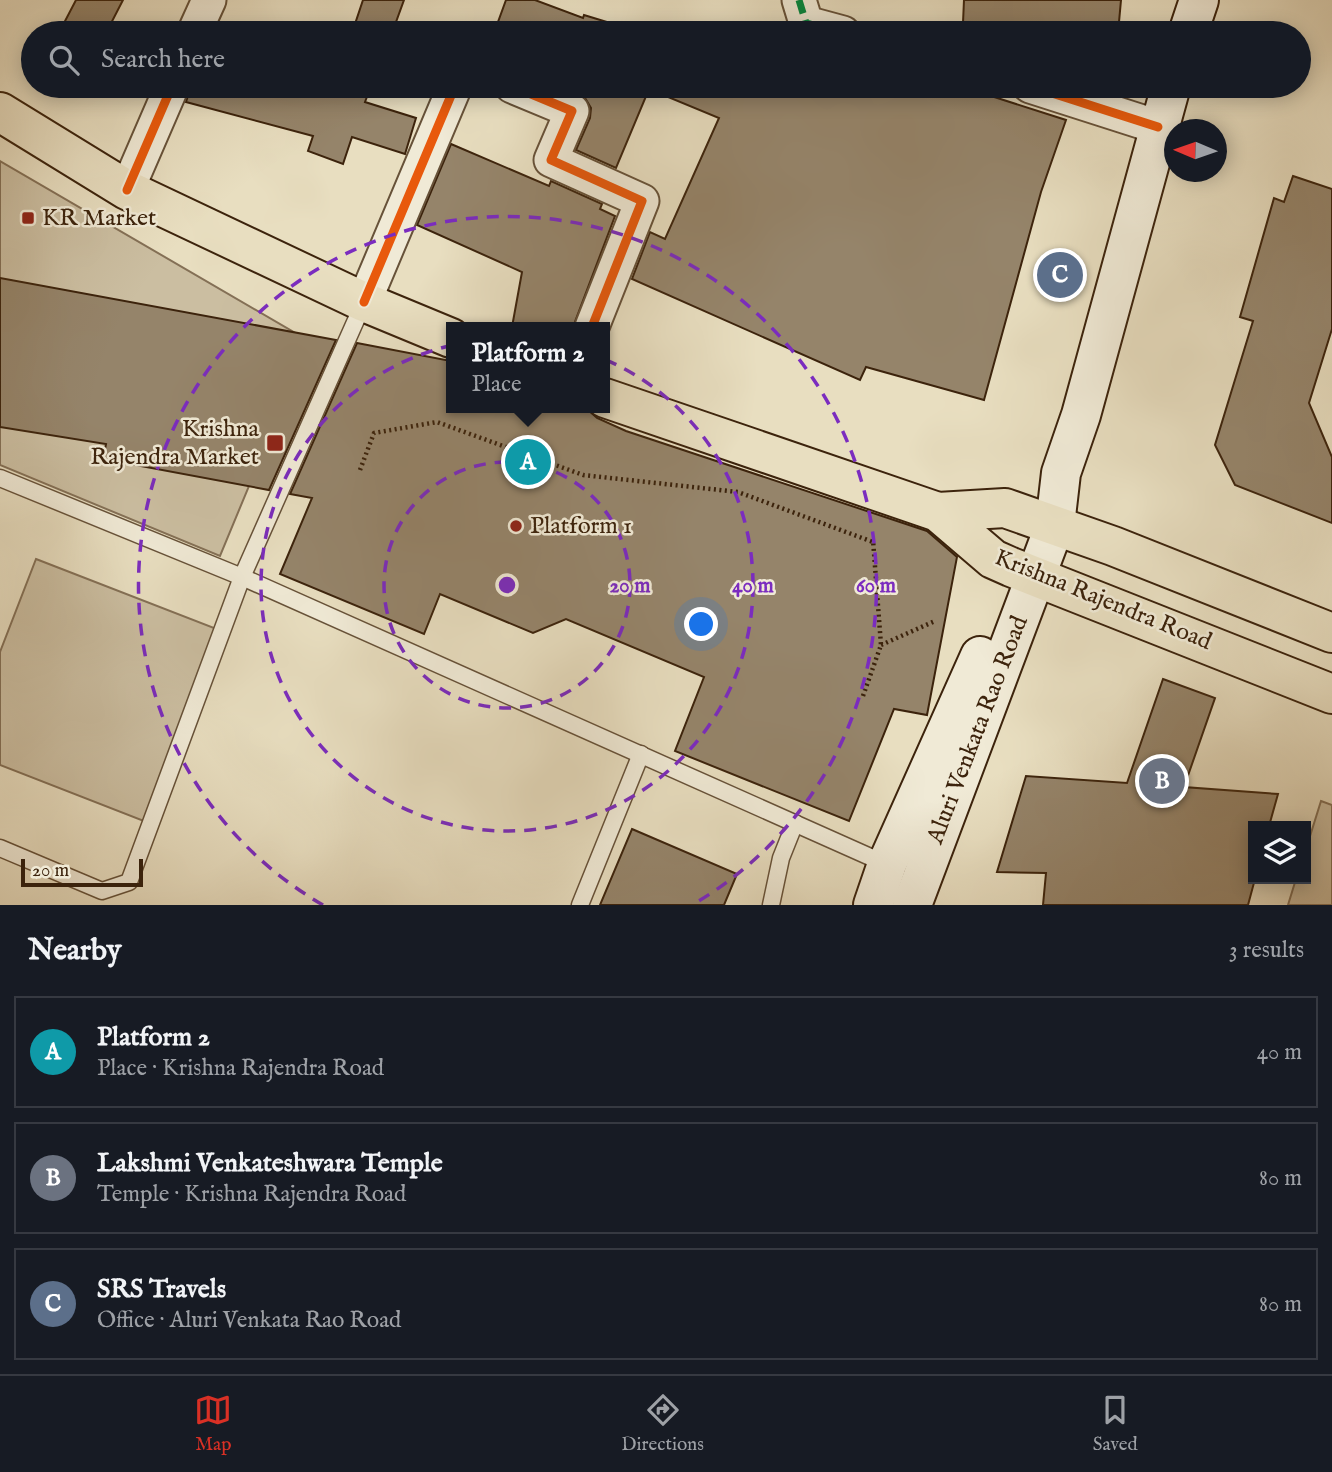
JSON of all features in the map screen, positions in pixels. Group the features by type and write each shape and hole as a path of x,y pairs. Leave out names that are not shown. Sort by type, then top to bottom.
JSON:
{"main road":[{"path":"1192,21 1199,0"},
{"name":"Aluri Venkata Rao Road","path":"873,905 905,878 1044,521 1081,415 1167,98"},
{"path":"0,112 127,190 364,302 446,336"},
{"name":"Krishna Rajendra Road","path":"610,400 938,512 993,559 1332,694"},
{"path":"938,512 1005,508 1332,633"}],"street":[{"path":"199,21 209,0"},
{"path":"799,0 805,21"},
{"path":"127,190 167,98"},
{"path":"364,302 450,98"},
{"path":"541,98 572,111 551,160 642,201 594,322"},
{"path":"1067,98 1157,127"}],"lane":[{"path":"0,848 102,891 129,883 242,577 364,302"},
{"path":"0,478 242,577 795,823 905,878"},
{"path":"580,905 641,754"},
{"path":"771,905 781,858 795,823"}],"path":[{"path":"360,470 374,433 438,422 583,475 738,492 873,542"},
{"path":"863,696 881,645 873,542 875,491"},
{"path":"881,645 935,621"}],"shaded area":[{"path":"0,161 309,341 220,556 0,465"},
{"path":"36,559 227,633 154,825 0,765 0,652"},
{"path":"1321,801 1332,805 1332,905 1288,905 1294,884 1311,884 1311,833"}],"building":[{"path":"76,0 123,0 112,21 65,21"},
{"path":"363,0 404,0 396,21 356,21"},
{"path":"506,0 535,0 583,18 584,15 604,21 498,21"},
{"path":"964,0 1121,0 1119,21 963,21"},
{"path":"187,98 366,98 365,102 416,118 405,154 352,137 343,164 308,151 313,136 186,102"},
{"path":"585,98 645,98 616,168 576,150 590,118 591,108"},
{"path":"671,98 997,98 1066,120 1041,192 984,400 866,367 860,380 632,279 650,232 665,239 719,118"},
{"path":"451,144 549,186 551,181 602,204 600,209 615,216 575,322 513,322 522,272 417,225"},
{"path":"1293,176 1332,189 1332,329 1309,403 1332,457 1332,523 1235,485 1215,445 1253,321 1240,317 1274,198 1284,202"},
{"path":"0,278 336,340 269,490 103,459 106,444 0,427"},
{"path":"357,343 446,360 446,413 592,413 626,431 927,531 957,557 927,715 894,709 849,821 675,751 704,677 566,619 533,633 440,594 424,634 280,574 312,498 290,494"},
{"path":"1163,679 1215,698 1184,787 1278,794 1270,821 1248,821 1248,884 1254,884 1248,905 1043,905 1046,873 997,872 1026,776 1127,783"},
{"path":"632,829 737,874 724,905 600,905"}],"marked path":[{"path":"799,0 805,21"}],"cycle path":[{"path":"127,190 167,98"},
{"path":"364,302 450,98"},
{"path":"541,98 572,111 551,160 642,201 594,322"},
{"path":"1067,98 1158,127"}],"place":[{"name":"KR Market","path":"28,218"},
{"name":"SRS Travels","path":"1060,275"},
{"name":"Krishna Rajendra Market","path":"275,443"},
{"name":"Platform 2","path":"528,462"},
{"name":"Platform 1","path":"516,526"},
{"name":"Lakshmi Venkateshwara Temple","path":"1162,781"}]}
